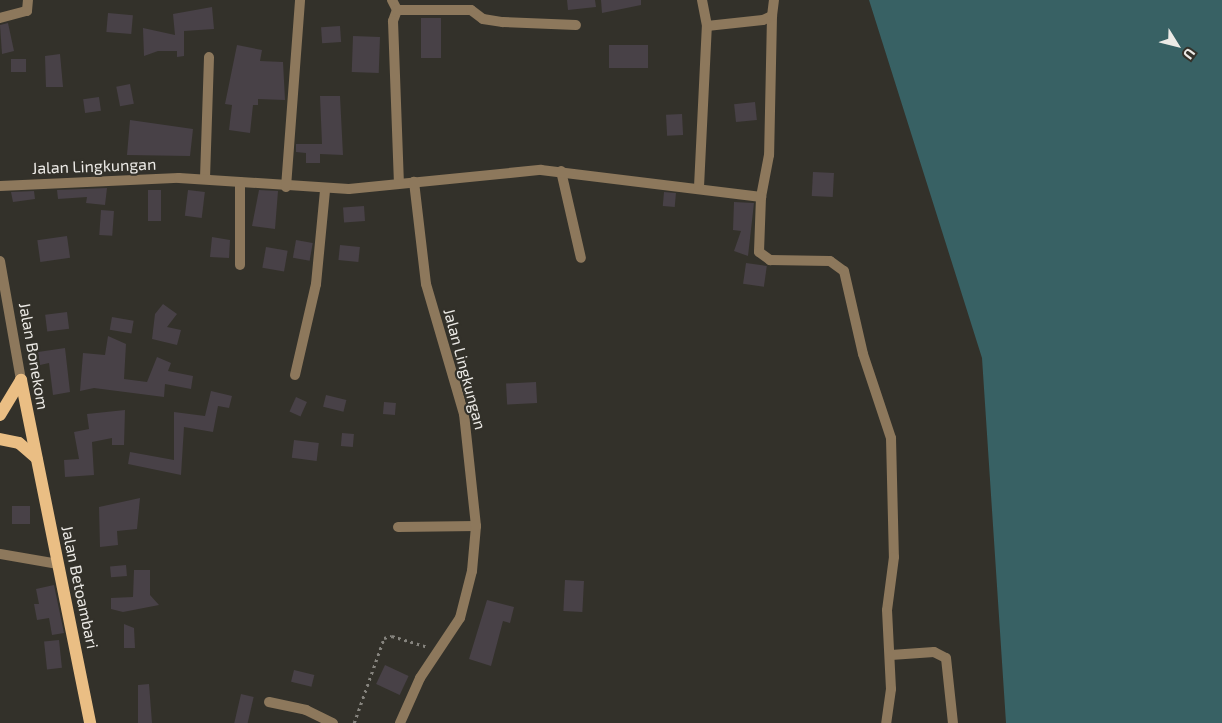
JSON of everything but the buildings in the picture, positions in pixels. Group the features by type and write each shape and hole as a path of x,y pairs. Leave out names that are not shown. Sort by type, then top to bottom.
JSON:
{"main road":[{"path":"0,415 21,380"},
{"name":"Jalan Bonekom","path":"21,380 36,458"},
{"path":"0,439 20,443 36,458"},
{"name":"Jalan Betoambari","path":"36,458 90,723"}],"street":[{"path":"0,18 26,11 28,0"},
{"path":"286,187 300,0"},
{"path":"392,0 397,10 395,50 399,184"},
{"path":"471,10 475,0"},
{"path":"699,187 707,26 702,0"},
{"path":"774,0 769,155 761,198 762,257 830,261 844,271 863,354 885,410 891,438 894,501 894,557 887,610 891,655 886,723"},
{"path":"397,10 471,10 483,19 504,22 576,25"},
{"path":"707,26 772,16"},
{"path":"205,178 209,57"},
{"name":"Jalan Lingkungan","path":"0,186 205,178 325,190 399,184 512,171 561,171 699,187 761,198"},
{"path":"561,171 581,258"},
{"path":"240,182 240,265"},
{"name":"Jalan Lingkungan","path":"400,723 437,649 460,618 476,526 464,414 426,284 414,182"},
{"path":"295,375 316,284 325,190"},
{"name":"Jalan Bonekom","path":"0,261 21,380"},
{"path":"398,526 476,526"},
{"path":"0,554 58,564"},
{"path":"891,655 934,652 946,658 953,723"},
{"path":"269,702 306,710 333,723"}],"path":[{"path":"354,723 384,638 392,636 437,649"}],"water":[{"path":"869,0 1222,0 1222,723 1006,723 982,358"}]}
